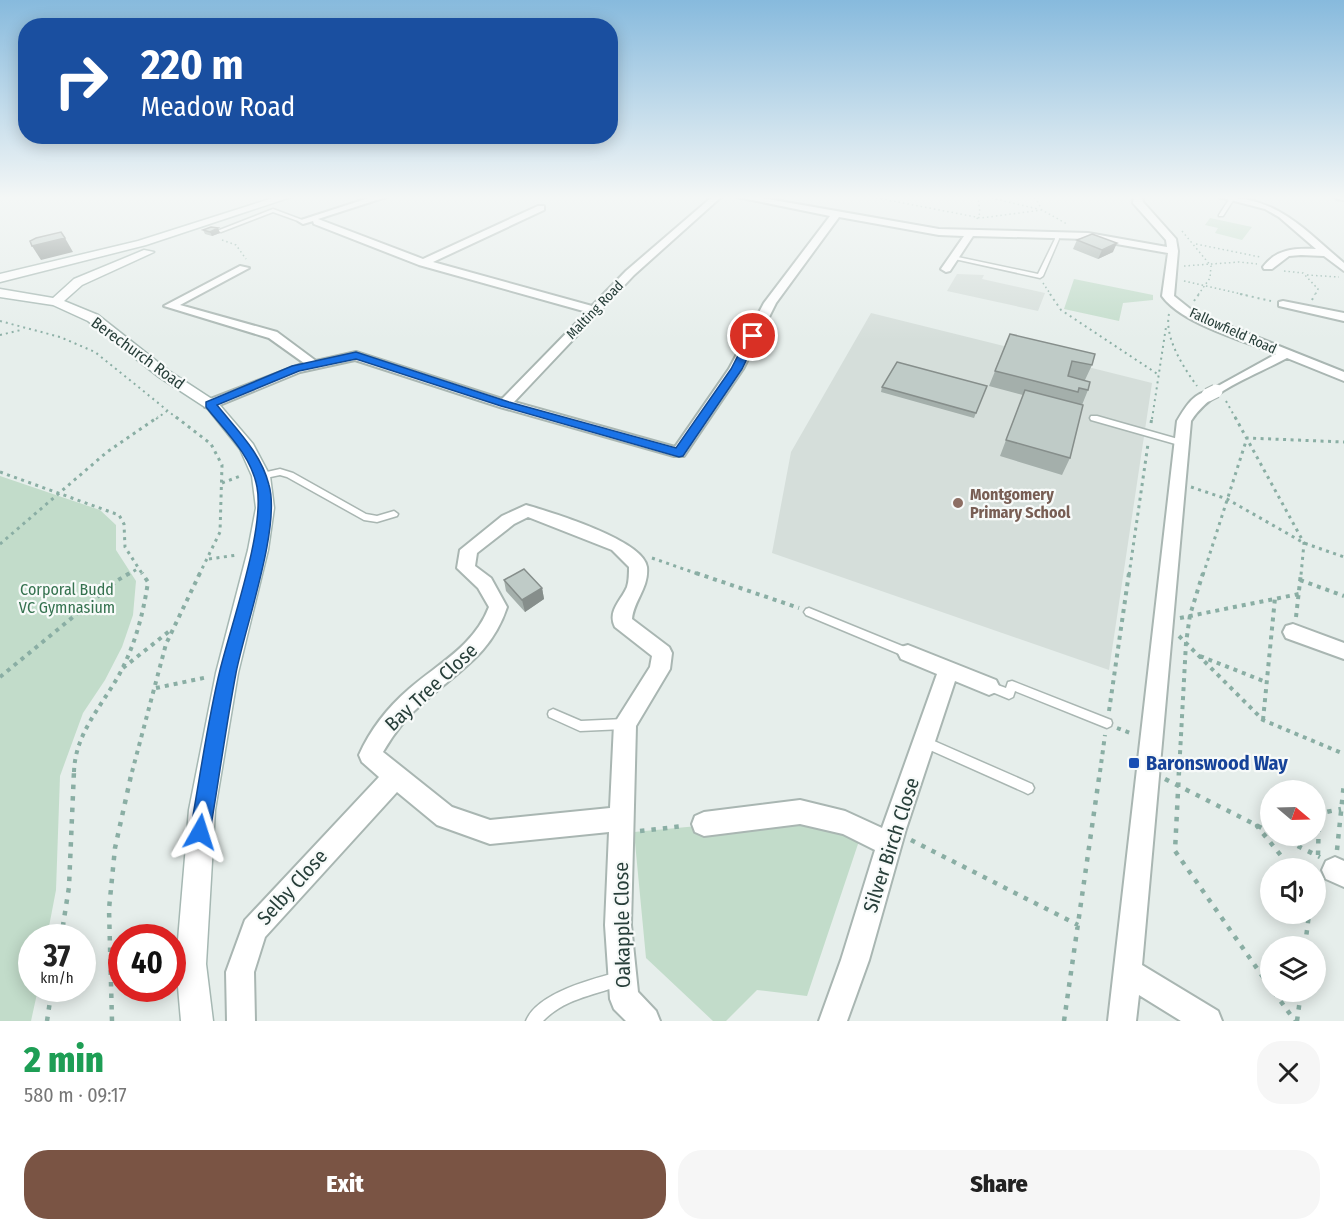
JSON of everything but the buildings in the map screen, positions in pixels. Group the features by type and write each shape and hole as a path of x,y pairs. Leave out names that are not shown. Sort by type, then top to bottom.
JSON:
{"street":[{"path":"0,278 138,245"},
{"path":"56,302 78,282 165,245"},
{"path":"376,245 423,263 594,310"},
{"path":"423,263 462,245"},
{"name":"Malting Road","path":"505,404 630,273 662,245"},
{"path":"210,404 296,369 356,356 505,404 679,453 736,369 770,303 813,245"},
{"path":"946,269 962,245"},
{"path":"1135,245 1173,251 1172,245"},
{"path":"1316,245 1344,268"},
{"name":"Fallowfield Road","path":"1173,251 1168,296 1174,304 1190,314 1344,376"},
{"path":"1270,264 1282,253 1292,251 1326,253"},
{"path":"244,268 170,306 273,335 314,365"},
{"name":"Berechurch Road","path":"0,293 56,302 93,318 164,374 210,404 248,448 260,473 265,508 257,553 227,673 202,810 191,964 196,1021"},
{"path":"1283,304 1344,317"},
{"path":"1122,1021 1184,421 1194,405 1285,354"},
{"name":"Bay Tree Close","path":"526,511 549,517 618,546 638,565 637,587 624,606 622,622 662,652 660,669 625,724 620,826 490,832 445,817 370,755 382,730 424,688 460,664 493,626 498,607 485,583 466,568 469,550 508,520 526,511"},
{"path":"1293,632 1344,651"},
{"path":"908,653 989,686"},
{"name":"Silver Birch Close","path":"834,1021 855,960 891,838 950,670"},
{"name":"Selby Close","path":"241,1021 240,972 254,929 394,777"},
{"path":"704,824 800,812 891,838"},
{"name":"Oakapple Close","path":"620,826 618,925 624,999 646,1021"},
{"path":"1127,972 1208,1021"}],"lane":[{"path":"953,258 1040,276 1054,245"},
{"path":"1094,418 1182,443"},
{"path":"260,473 280,472 290,475 364,518 377,519 394,514"},
{"path":"809,612 908,653"},
{"path":"989,686 1009,694 1012,685 1107,723"},
{"path":"554,714 580,726 625,724"},
{"path":"924,742 1028,788"},
{"path":"533,1021 548,1007 562,999 589,987 622,978"}],"path":[{"path":"235,245 251,266 244,268"},
{"path":"1064,1021 1166,327 1174,304 1193,304 1210,278 1211,266 1194,245"},
{"path":"1196,245 1270,264"},
{"path":"1305,274 1344,278"},
{"path":"1040,276 1045,289 1061,310 1159,375"},
{"path":"1170,277 1283,304"},
{"path":"0,321 23,329 60,337 94,352 114,365 167,411 211,444 222,465 220,532 209,559 166,644 137,749 116,848 109,909 112,1021"},
{"path":"1166,327 1191,381 1214,394 1247,438 1304,543 1293,632"},
{"path":"0,335 23,329"},
{"path":"0,544 107,452 167,411"},
{"path":"1247,438 1344,442"},
{"path":"1247,438 1190,615 1186,643 1175,851 1260,973"},
{"path":"0,472 119,515 124,524 125,547 148,582 142,623 121,670 85,728 74,766 69,887 62,924"},
{"path":"222,483 260,473"},
{"path":"1178,482 1227,499 1304,543 1344,557"},
{"path":"618,546 809,612"},
{"path":"209,559 257,553"},
{"path":"0,677 118,580 139,567"},
{"path":"1300,579 1344,596"},
{"path":"1164,621 1299,594"},
{"path":"1263,720 1275,598"},
{"path":"1164,621 1263,720 1344,754"},
{"path":"121,670 173,627"},
{"path":"1198,655 1266,682"},
{"path":"155,689 227,673"},
{"path":"1107,723 1152,742"},
{"path":"1149,771 1260,827"},
{"path":"1328,865 1341,809 1344,783"},
{"path":"1326,812 1341,809"},
{"path":"620,826 704,824"},
{"path":"1257,826 1283,858"},
{"path":"891,838 1078,925"},
{"path":"1295,846 1328,865"},
{"path":"1324,846 1328,865"},
{"path":"47,1021 50,1002"},
{"path":"1282,1002 1296,1021"},
{"path":"1296,1021 1299,1002"}],"shaded area":[{"path":"957,274 984,275 982,279 1045,293 1038,311 947,291"},
{"name":"Montgomery Primary School","path":"871,313 1152,383 1109,670 772,553 791,452"}],"green space":[{"path":"1074,279 1153,295 1153,300 1123,303 1119,321 1064,309"},
{"name":"Corporal Budd VC Gymnasium","path":"0,476 100,510 116,525 116,550 136,581 133,615 122,647 105,680 83,713 60,776 56,890 49,924 18,924 18,1002 35,1002 31,1021 0,1021"},
{"path":"804,816 859,841 807,996 757,990 726,1021 713,1021 646,958 634,832"}],"place":[{"name":"Montgomery Primary School","path":"958,503"},
{"name":"Baronswood Way","path":"1134,763"}],"route":[{"path":"200,832 227,673 258,550 265,508 261,477 254,459 248,448 210,404 296,369 356,356 505,404 679,453 736,369 753,336"}]}
